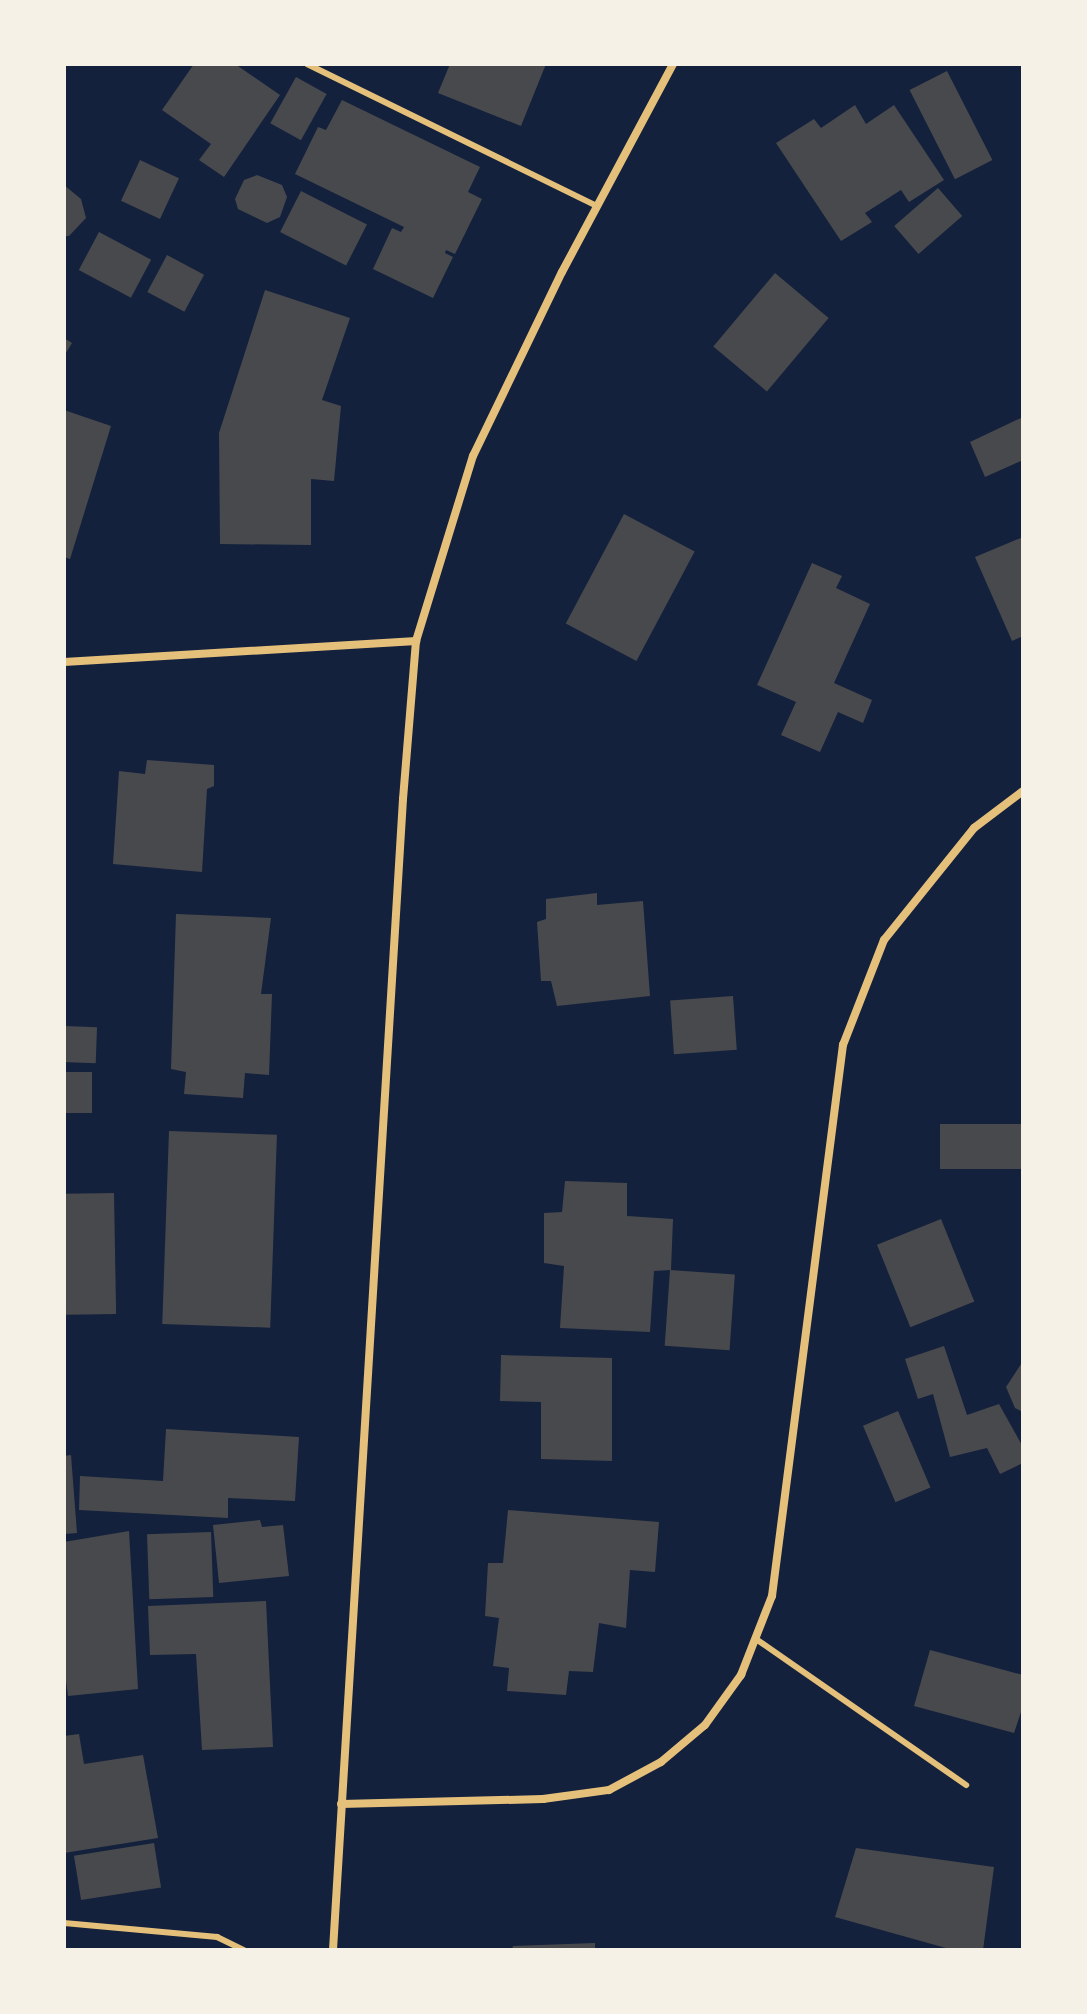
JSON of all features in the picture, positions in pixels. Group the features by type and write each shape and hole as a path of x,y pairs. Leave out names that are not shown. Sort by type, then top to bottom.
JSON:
{"street":[{"path":"333,1950 403,799 416,641 473,456 597,206 673,64"},
{"path":"64,662 416,641"},
{"path":"341,1804 543,1799 609,1790 661,1762 705,1725 741,1675 772,1596 843,1045 884,940 974,828 1023,791"}],"lane":[{"path":"307,64 597,206"},
{"path":"756,1639 966,1785"},
{"path":"64,1923 217,1937 244,1950"}],"building":[{"path":"194,64 235,64 280,95 224,177 199,160 211,144 162,110"},
{"path":"450,64 546,64 521,126 438,93"},
{"path":"947,71 992,160 955,179 910,90"},
{"path":"296,77 327,94 301,140 270,123"},
{"path":"342,100 480,167 468,192 482,199 455,254 446,250 445,253 453,257 433,298 373,269 392,228 401,232 404,227 295,174 318,127 326,130"},
{"path":"855,105 866,124 894,105 944,180 909,202 901,190 865,213 872,222 841,241 776,143 814,119 821,128"},
{"path":"140,160 179,178 160,219 121,201"},
{"path":"257,175 282,185 287,197 280,217 267,223 238,209 235,199 244,180"},
{"path":"64,185 81,199 86,218 69,236 64,236"},
{"path":"938,188 962,216 919,254 894,226"},
{"path":"301,191 367,225 346,266 280,232"},
{"path":"99,232 151,260 131,298 79,270"},
{"path":"167,255 204,275 184,312 147,292"},
{"path":"775,273 829,318 767,392 713,347"},
{"path":"265,290 350,318 322,400 341,406 334,481 311,479 311,545 220,544 219,433"},
{"path":"64,338 72,343 64,356"},
{"path":"64,410 111,426 70,559 64,557"},
{"path":"1023,417 1023,460 985,477 970,442"},
{"path":"624,514 695,552 636,661 566,623"},
{"path":"1023,537 1023,636 1012,641 975,557"},
{"path":"812,563 842,576 836,588 870,604 834,683 872,700 863,723 838,712 820,752 781,735 796,702 757,685"},
{"path":"147,760 214,765 214,786 207,789 202,872 113,864 119,771 145,774"},
{"path":"597,893 597,905 643,901 650,996 557,1006 551,981 541,981 537,922 546,919 546,899"},
{"path":"176,914 271,918 261,994 272,994 269,1075 245,1073 243,1098 184,1094 186,1072 171,1069"},
{"path":"733,996 737,1050 674,1054 670,1000"},
{"path":"64,1026 97,1027 96,1063 64,1062"},
{"path":"64,1072 92,1072 92,1113 64,1113"},
{"path":"940,1124 1023,1124 1023,1169 940,1169"},
{"path":"169,1131 277,1135 270,1328 162,1324"},
{"path":"565,1181 627,1183 627,1216 673,1219 671,1270 654,1271 650,1332 560,1328 564,1266 544,1263 544,1213 562,1212"},
{"path":"114,1193 116,1314 66,1315 64,1194"},
{"path":"941,1219 974,1302 910,1327 877,1245"},
{"path":"670,1270 735,1275 730,1350 665,1346"},
{"path":"944,1346 967,1415 999,1404 1023,1447 1023,1463 1000,1474 987,1448 950,1457 933,1394 918,1399 905,1359"},
{"path":"501,1355 612,1358 612,1461 541,1459 541,1402 500,1401"},
{"path":"1023,1361 1023,1412 1015,1408 1006,1387"},
{"path":"898,1411 930,1487 895,1502 863,1426"},
{"path":"166,1429 299,1437 295,1501 228,1498 228,1518 79,1510 80,1476 163,1481"},
{"path":"71,1455 77,1533 64,1534 64,1456"},
{"path":"508,1510 659,1522 655,1572 630,1570 626,1628 599,1623 593,1672 569,1671 566,1695 507,1691 509,1668 493,1666 499,1618 485,1616 488,1563 503,1563"},
{"path":"260,1520 262,1527 283,1525 289,1576 219,1583 213,1525"},
{"path":"129,1531 138,1689 68,1696 64,1665 64,1542"},
{"path":"211,1532 213,1597 149,1599 147,1534"},
{"path":"266,1601 273,1747 202,1750 196,1654 150,1655 148,1606"},
{"path":"930,1650 1023,1675 1023,1706 1014,1733 914,1706"},
{"path":"79,1734 84,1764 143,1755 158,1838 64,1853 64,1736"},
{"path":"154,1843 161,1887 81,1900 74,1856"},
{"path":"856,1848 994,1867 983,1950 953,1950 835,1917"},
{"path":"595,1943 595,1950 512,1950 513,1946"}]}
